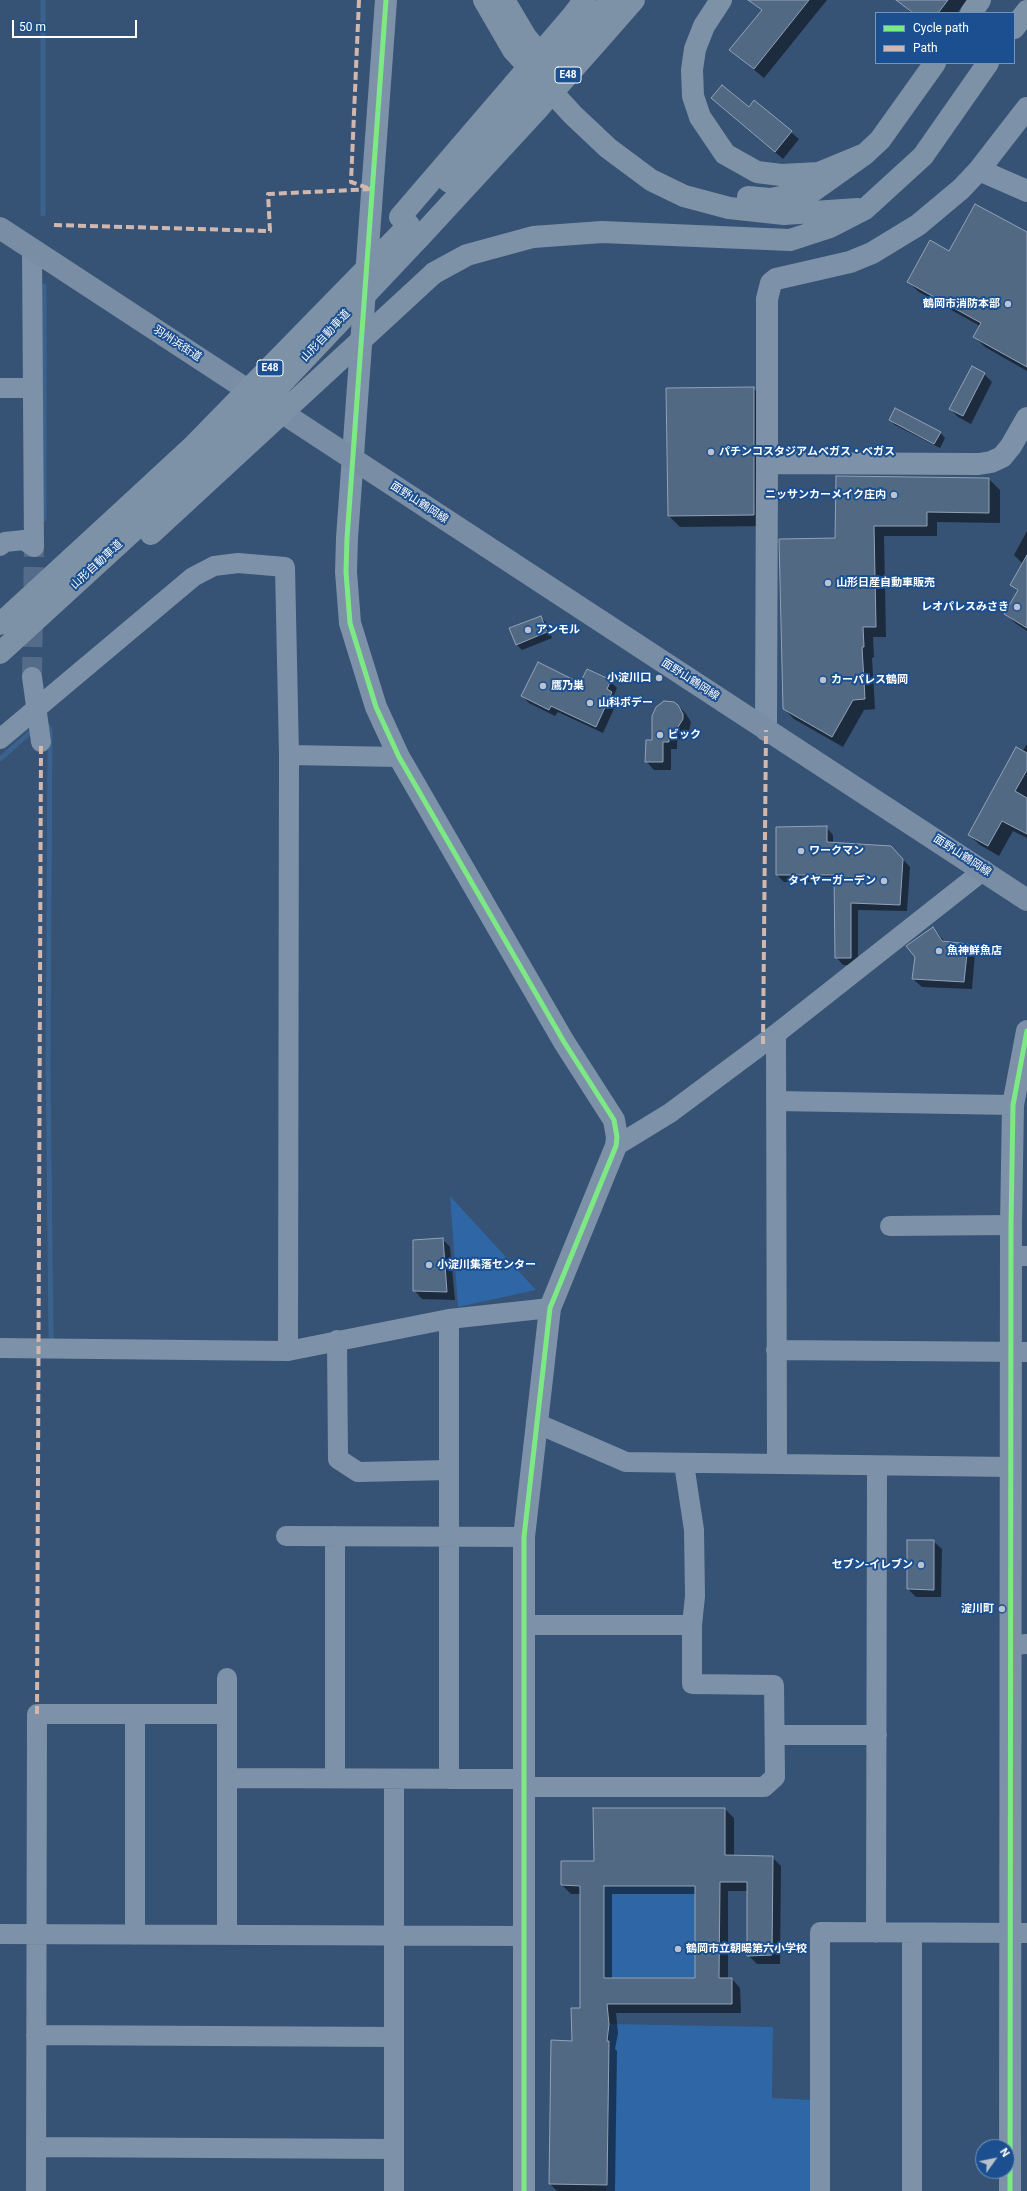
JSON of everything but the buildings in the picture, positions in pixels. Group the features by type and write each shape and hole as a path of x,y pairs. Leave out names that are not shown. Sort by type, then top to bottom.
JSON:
{"highway":[{"path":"484,0 512,50 573,115 608,148 651,180 684,196 729,208 784,214 865,208"},
{"path":"504,0 526,37 579,101 616,136 656,167 690,182 727,194 770,199 813,191 865,154 880,140 934,64"},
{"name":"山形自動車道","path":"147,528 249,418 409,227 527,97 586,21 610,0"},
{"name":"山形自動車道","path":"586,21 634,0"},
{"path":"721,0 702,32 695,50 692,70 693,96 700,117 725,154 757,172 782,174 819,173 865,154"},
{"path":"972,12 980,0"},
{"path":"1015,27 1027,10"},
{"path":"409,227 527,97 586,21"},
{"path":"0,654 51,608 121,559 147,528 434,273 467,255 533,237 602,232 790,240 830,227 865,208 923,156 987,64"},
{"name":"山形自動車道","path":"0,624 127,507 409,227"}],"main road":[{"name":"羽州浜街道","path":"0,228 353,459"},
{"name":"面野山鶴岡線","path":"353,459 766,730 984,870 1027,900"}],"street":[{"path":"386,0 346,572 350,623 376,707 399,757 564,1042 614,1120 617,1137 616,1146 550,1308 524,1537 524,2191"},
{"path":"766,730 767,299 770,283 776,279 850,262 872,253 918,225 961,189 979,170 1027,108"},
{"path":"979,170 1027,191"},
{"path":"0,546 5,542 24,540 34,547 32,249"},
{"path":"0,388 33,388"},
{"path":"767,463 979,464 992,462 1002,457 1011,446 1027,418"},
{"path":"0,739 193,577 214,566 238,563 285,567 289,755 288,1351"},
{"path":"32,677 41,742"},
{"path":"289,755 399,757"},
{"path":"616,1146 670,1113 776,1034 984,870"},
{"path":"1010,2191 1018,1933 1019,1644 1011,1467 1019,1352 1019,1256 1011,1225 1013,1105 1027,1031"},
{"path":"776,1034 777,1464"},
{"path":"776,1101 1013,1105"},
{"path":"890,1226 1011,1225"},
{"path":"0,1348 288,1351 337,1340 449,1319 550,1308"},
{"path":"449,1319 449,1779"},
{"path":"337,1340 338,1459 358,1472 449,1470"},
{"path":"776,1350 1019,1352"},
{"path":"536,1423 626,1462 684,1464 1011,1467"},
{"path":"227,1778 394,1778 524,1783 764,1787 774,1777 774,1685 692,1684 692,1625 695,1596 694,1530 684,1464"},
{"path":"876,1933 877,1466"},
{"path":"286,1536 524,1537"},
{"path":"335,1778 336,1536"},
{"path":"524,1624 692,1625"},
{"path":"227,1935 228,1678"},
{"path":"36,2191 37,1714 227,1714"},
{"path":"135,1714 135,1934"},
{"path":"775,1735 876,1735"},
{"path":"394,1778 394,2191"},
{"path":"820,2191 820,1932 1018,1933"},
{"path":"912,1932 912,2191"},
{"path":"0,1934 524,1936"},
{"path":"36,2035 394,2037"},
{"path":"36,2147 394,2149"}],"shaded area":[{"path":"450,1196 536,1290 458,1307"},
{"path":"604,1886 695,1886 695,1978 604,1978"},
{"path":"609,2024 773,2027 772,2098 815,2100 812,2191 606,2191"}],"waterway":[{"path":"43,0 43,214"},
{"path":"44,286 44,519"},
{"path":"46,724 50,729 48,1065 51,1340"},
{"path":"0,759 34,729"}],"tunnel":[{"path":"32,677 34,547"}],"marked path":[{"path":"359,0 351,182 368,188"},
{"path":"54,225 270,231 268,194 373,189"},
{"path":"763,1044 766,730"},
{"path":"37,1714 41,742"}],"cycle path":[{"path":"386,0 347,538 346,572 350,623 376,707 399,757 564,1042 614,1120 617,1137 616,1146 550,1308 524,1537 524,2191"},
{"path":"1010,2191 1011,1225 1013,1105 1027,1031"}],"place":[{"name":"鶴岡市消防本部","path":"1008,304"},
{"name":"パチンコスタジアムベガス・ベガス","path":"711,452"},
{"name":"ニッサンカーメイク庄内","path":"894,495"},
{"name":"山形日産自動車販売","path":"828,583"},
{"name":"レオパレスみさき","path":"1017,607"},
{"name":"アンモル","path":"528,630"},
{"name":"小淀川口","path":"659,678"},
{"name":"カーパレス鶴岡","path":"823,680"},
{"name":"鷹乃巣","path":"543,686"},
{"name":"山科ボデー","path":"590,703"},
{"name":"ビック","path":"660,735"},
{"name":"ワークマン","path":"801,851"},
{"name":"タイヤーガーデン","path":"884,881"},
{"name":"魚神鮮魚店","path":"939,951"},
{"name":"小淀川集落センター","path":"429,1265"},
{"name":"セブン-イレブン","path":"921,1565"},
{"name":"淀川町","path":"1002,1609"},
{"name":"鶴岡市立朝暘第六小学校","path":"678,1949"}]}
